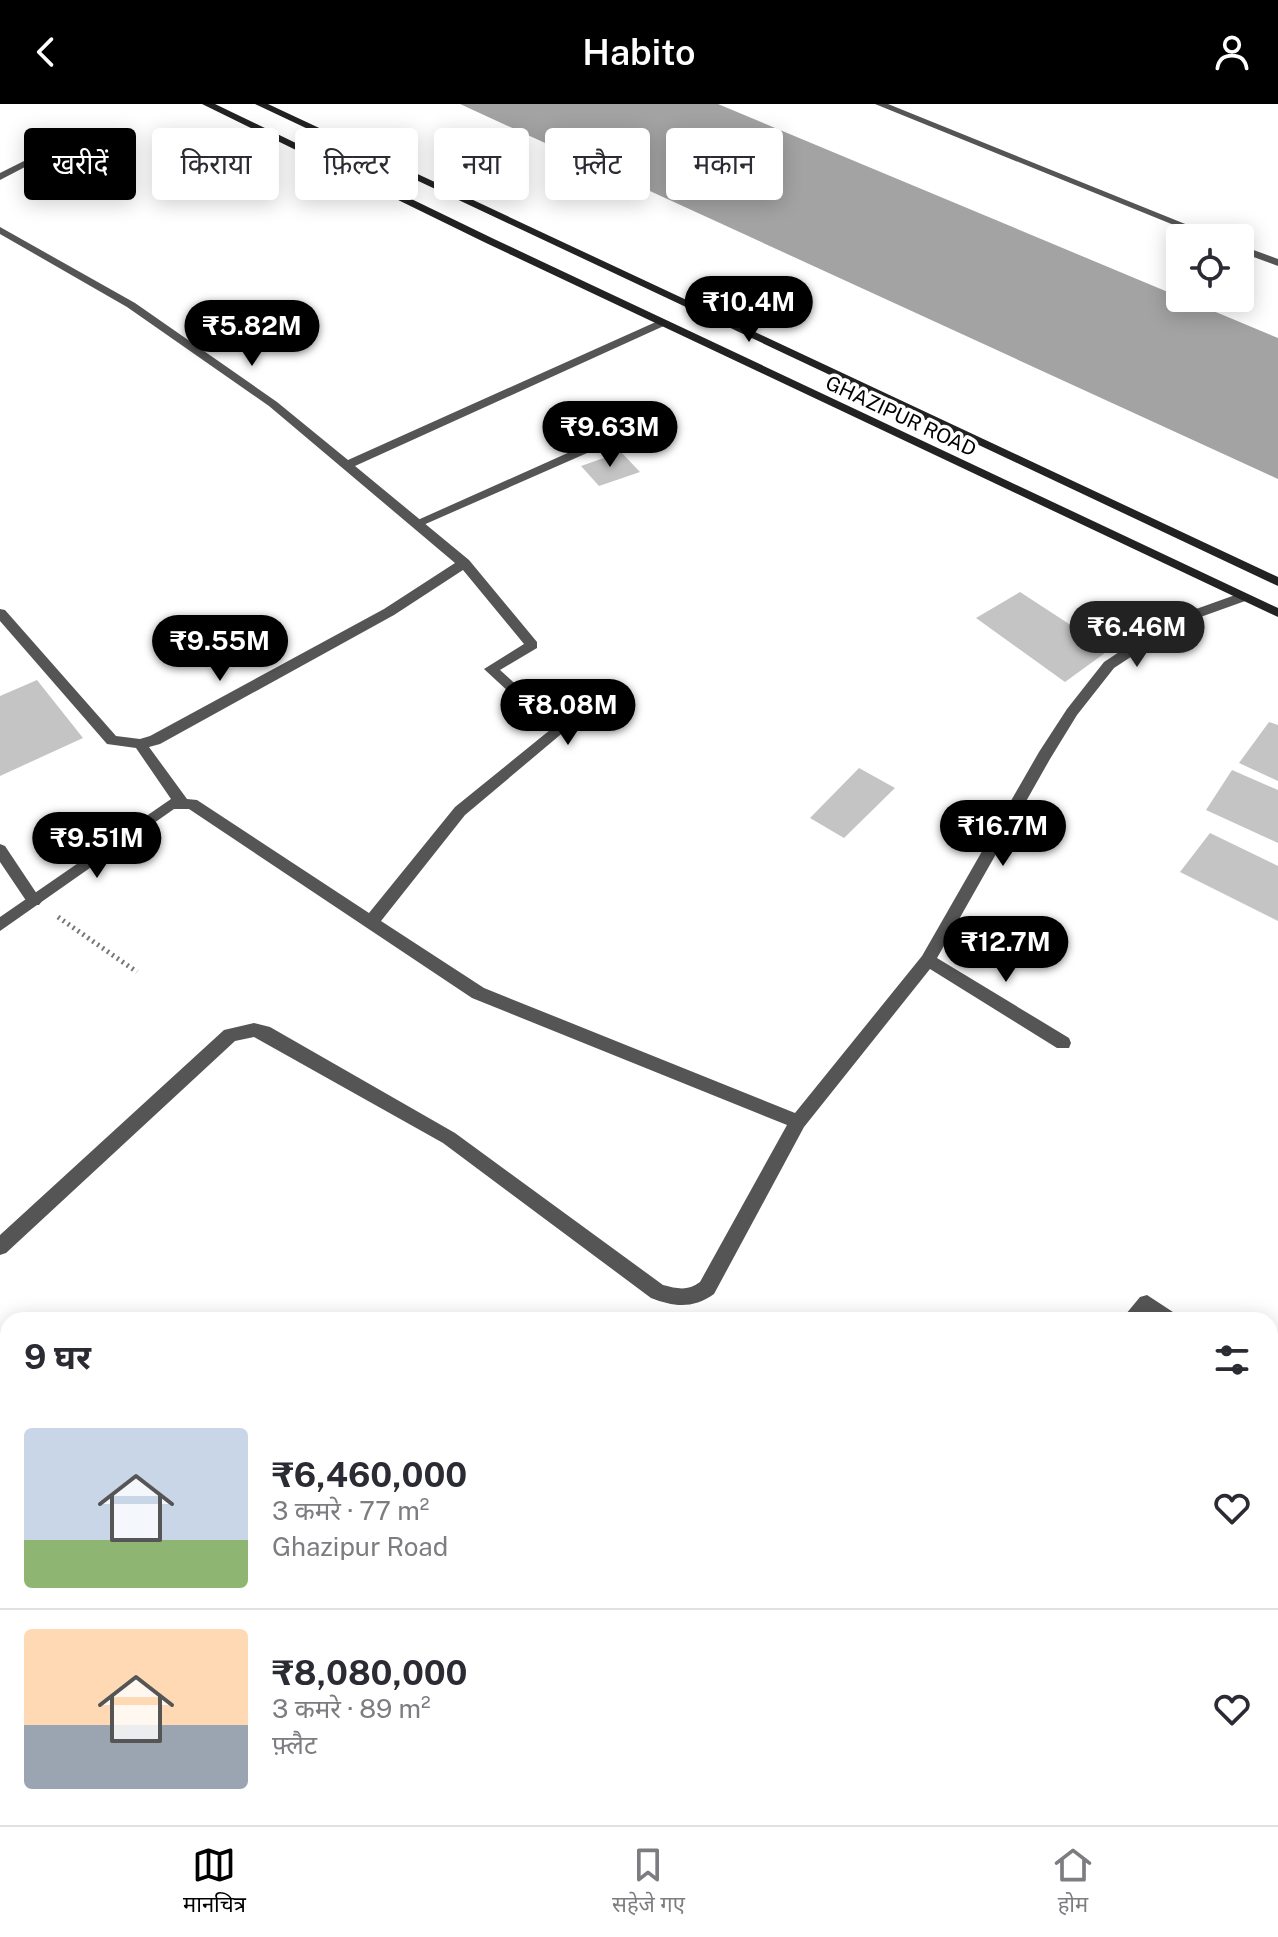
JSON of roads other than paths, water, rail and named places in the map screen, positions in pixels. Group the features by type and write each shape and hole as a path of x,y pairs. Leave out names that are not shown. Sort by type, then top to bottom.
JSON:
{"main road":[{"name":"GHAZIPUR ROAD","path":"207,104 662,323 1278,613"},
{"name":"GHAZIPUR ROAD","path":"260,104 1278,582"}],"street":[{"path":"880,104 1180,224"},
{"path":"0,177 24,165"},
{"path":"0,230 131,305 273,404 464,563 532,645 491,669 559,730 460,811 370,923"},
{"path":"1254,254 1278,263"},
{"path":"347,465 662,323"},
{"path":"417,523 590,447"},
{"path":"0,613 112,740 140,744 155,740 389,612 464,563"},
{"path":"0,1247 230,1035 243,1031 264,1032 449,1138 658,1292 683,1300 696,1297 707,1288 798,1122 928,960 1072,712 1109,665 1176,621 1243,597"},
{"path":"140,744 182,803"},
{"path":"0,925 171,804 201,807 478,993 798,1122"},
{"path":"0,850 34,901"},
{"path":"928,960 1063,1043"},
{"path":"1138,1312 1147,1303 1159,1312"}]}
